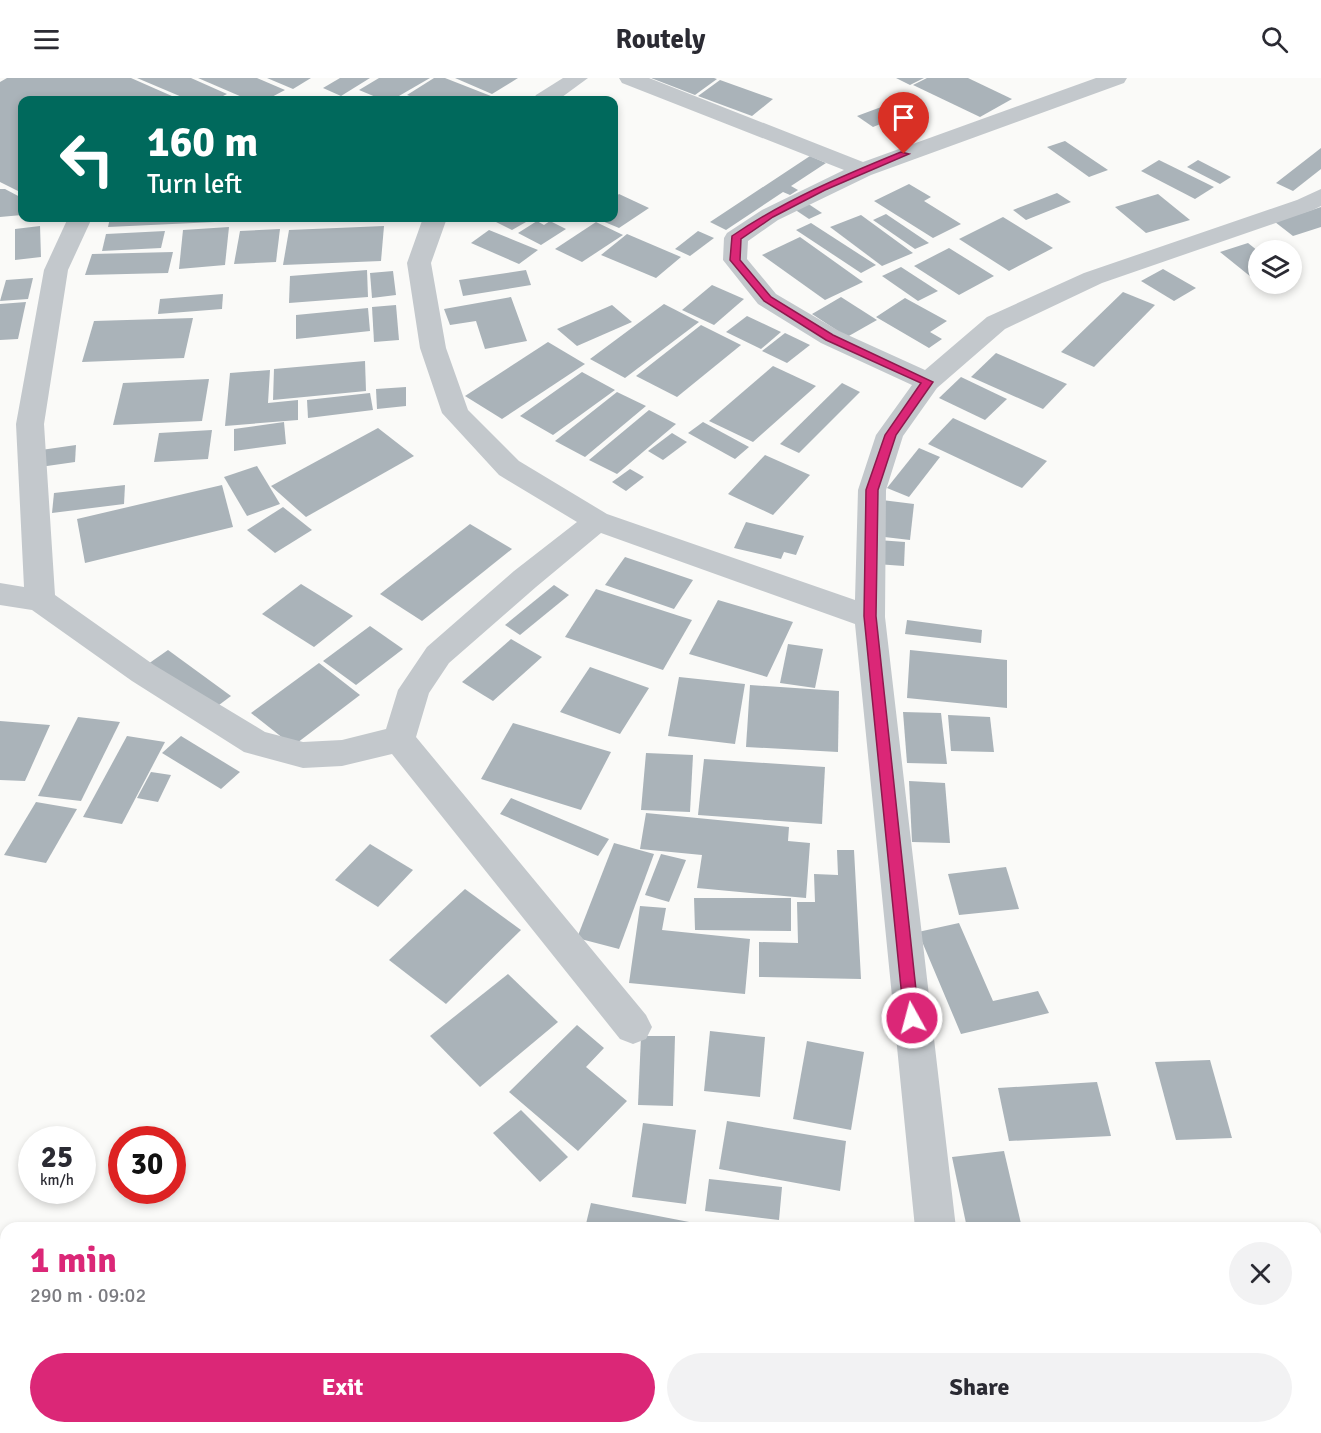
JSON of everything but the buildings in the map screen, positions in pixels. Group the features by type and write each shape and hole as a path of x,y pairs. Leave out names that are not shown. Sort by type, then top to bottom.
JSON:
{"street":[{"path":"550,96 577,78"},
{"path":"630,78 863,170"},
{"path":"928,382 830,337 767,299 735,260 736,238 770,215 863,170 1116,78"},
{"path":"935,1222 905,960 870,616 872,490 890,435 928,382 996,323 1093,278 1305,205 1321,196"},
{"path":"40,600 30,424 56,270 78,222"},
{"path":"434,222 419,263 433,348 456,413 509,468 597,521 870,616"},
{"path":"399,739 414,690 438,655 525,579 597,521"},
{"path":"0,594 40,600 143,673 256,743 303,754 342,753 399,739"},
{"path":"399,739 633,1026"}],"route":[{"path":"904,154 822,188 770,215 736,238 735,260 767,299 830,337 928,382 890,435 872,490 870,616 912,1018"}]}
